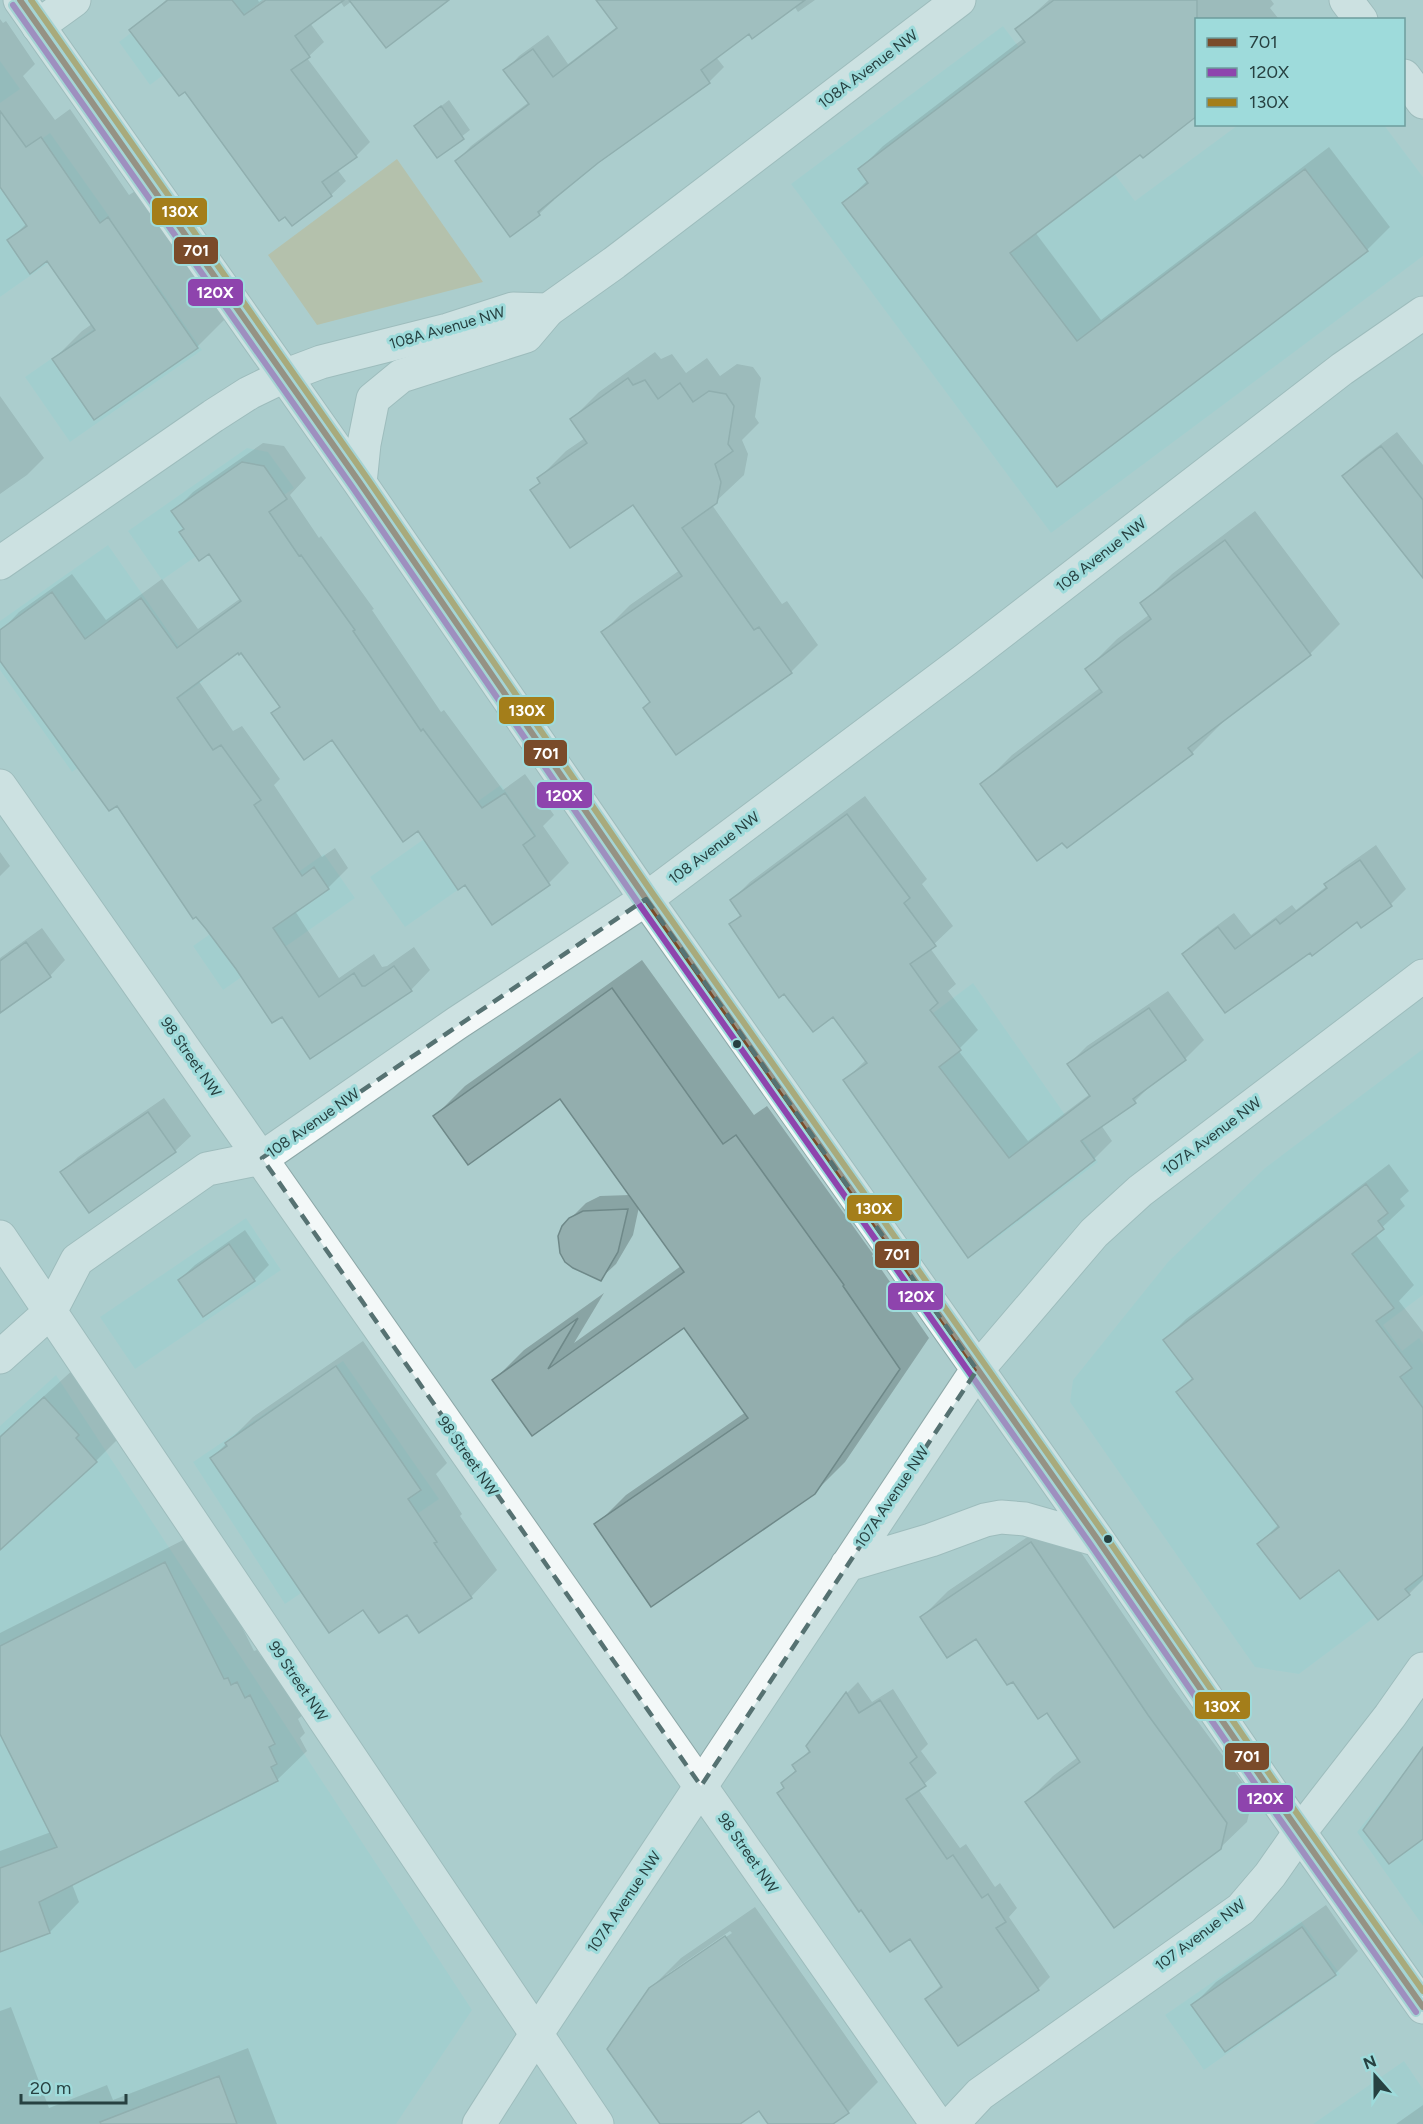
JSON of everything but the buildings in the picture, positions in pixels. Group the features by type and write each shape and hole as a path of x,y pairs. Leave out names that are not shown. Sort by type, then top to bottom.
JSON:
{"street":[{"path":"20,0 360,483 646,899 1098,1540 1423,2007"},
{"path":"38,26 74,0"},
{"name":"108A Avenue NW","path":"0,563 213,416 249,393 284,376 321,362 448,330 513,309 548,310 614,263 959,0"},
{"path":"1346,0 1360,18"},
{"path":"1405,77 1423,102"},
{"path":"360,483 364,444 374,399 401,376 526,336 548,310"},
{"name":"108 Avenue NW","path":"0,1357 50,1312 77,1260 207,1169 262,1158 447,1029 646,899 975,653 1342,369 1423,313"},
{"name":"98 Street NW","path":"0,786 937,2124"},
{"name":"107A Avenue NW","path":"479,2124 977,1370 1094,1233 1140,1191 1423,976"},
{"name":"99 Street NW","path":"0,1237 597,2124"},
{"path":"847,1565 931,1540 985,1520 1001,1517 1024,1519 1098,1540"},
{"name":"107 Avenue NW","path":"952,2124 980,2094 1241,1909 1270,1875 1423,1669"}],"highlighted area":[{"path":"646,899 977,1370 701,1786 262,1158"}],"shaded area":[{"path":"174,0 263,0 150,85 119,42"},
{"path":"1003,26 1135,201 1237,126 1385,126 1423,177 1423,256 1051,533 791,184"},
{"path":"0,61 20,89 0,103"},
{"path":"50,133 111,219 0,297 0,168"},
{"path":"397,159 483,282 317,325 268,255"},
{"path":"157,285 202,350 70,442 25,377"},
{"path":"247,448 268,452 294,488 162,580 128,531"},
{"path":"108,545 203,681 72,772 0,670 0,621"},
{"path":"501,785 536,835 405,927 370,877"},
{"path":"324,854 355,898 223,990 193,946"},
{"path":"973,983 1098,1162 982,1249 960,1246 844,1080"},
{"path":"1423,1049 1423,1295 1383,1325 1402,1351 1419,1338 1423,1344 1423,1581 1299,1674 1255,1667 1070,1402 1073,1380 1168,1262 1265,1168"},
{"path":"246,1218 281,1270 135,1369 100,1317"},
{"path":"343,1361 439,1499 285,1604 193,1462"},
{"path":"56,1375 472,2010 396,2124 0,2124 0,1426"},
{"path":"1423,1750 1423,1926 1357,1832"},
{"path":"1301,1921 1340,1974 1204,2070 1165,2015"},
{"path":"1404,2061 1423,2089 1423,2124 1313,2124"}],"transit line":[{"name":"701","path":"20,0 360,483 646,899 1098,1540 1423,2007"},
{"name":"130X","path":"31,0 367,478 653,894 1423,1991"},
{"name":"120X","path":"13,5 353,488 639,904 1091,1545 1416,2012"}]}
